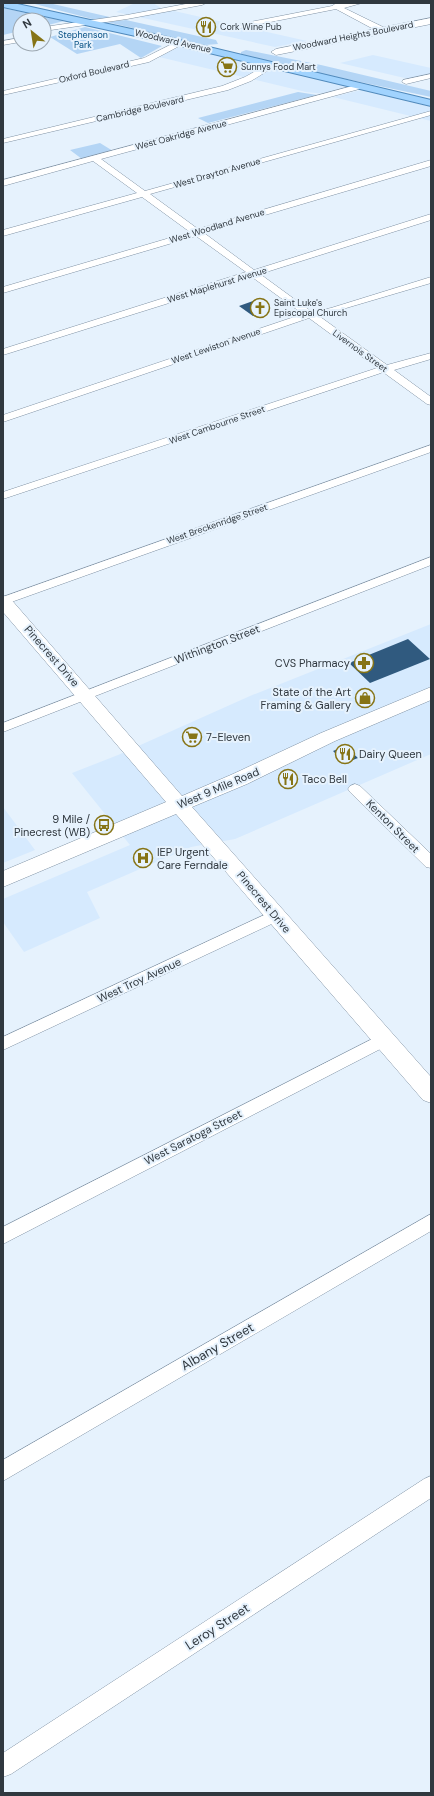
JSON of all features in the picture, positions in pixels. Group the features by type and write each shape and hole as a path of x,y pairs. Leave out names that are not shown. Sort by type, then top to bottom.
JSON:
{"main road":[{"name":"Woodward Avenue","path":"14,3 76,22"},
{"name":"Woodward Avenue","path":"3,4 76,22 91,23 207,49 360,86 430,105"},
{"name":"Woodward Avenue","path":"98,11 149,22"},
{"path":"207,49 219,47 224,43"},
{"path":"234,56 236,50 244,48"},
{"path":"272,51 301,58"},
{"path":"392,79 431,88"}],"street":[{"path":"91,23 202,3"},
{"path":"329,3 382,30"},
{"path":"240,26 358,3"},
{"name":"Woodward Heights Boulevard","path":"272,51 431,21"},
{"path":"52,27 76,22"},
{"path":"52,33 67,30 76,22"},
{"name":"Oxford Boulevard","path":"3,93 146,60 181,43"},
{"name":"Cambridge Boulevard","path":"3,141 225,88 248,79 272,65"},
{"path":"406,82 431,76"},
{"name":"West Oakridge Avenue","path":"3,183 360,86"},
{"name":"West Drayton Avenue","path":"3,233 143,194 430,105"},
{"name":"Livernois Street","path":"105,156 336,321"},
{"name":"Livernois Street","path":"94,158 431,402"},
{"name":"West Woodland Avenue","path":"3,290 431,162"},
{"name":"West Maplehurst Avenue","path":"3,352 431,218"},
{"name":"West Lewiston Avenue","path":"3,419 311,315 431,280"},
{"name":"West Cambourne Street","path":"3,496 385,369 403,369 431,356"},
{"name":"Livernois Street","path":"386,357 403,369"},
{"name":"West Breckenridge Street","path":"3,601 431,448"},
{"name":"Withington Street","path":"3,728 431,561"},
{"name":"Pinecrest Drive","path":"3,601 86,695 275,916 431,1093"},
{"name":"West 9 Mile Road","path":"3,879 252,774 338,732 431,694"},
{"name":"Kenton Street","path":"355,788 431,863"},
{"name":"West Troy Avenue","path":"3,1044 275,916"},
{"name":"West Saratoga Street","path":"3,1236 384,1039"},
{"name":"Albany Street","path":"3,1471 431,1222"},
{"name":"Leroy Street","path":"3,1766 431,1486"}],"shaded area":[{"path":"135,3 153,3 161,8 307,41 275,47 116,12"},
{"path":"179,47 347,86 347,89 325,94 306,92 159,57"},
{"path":"373,55 431,68 431,74 409,79 340,63"},
{"path":"361,90 431,107 431,121 333,97"},
{"path":"431,624 431,754 235,839 191,847 87,892 100,918 24,952 3,922 3,899 130,845 72,773 118,755 250,696"},
{"path":"3,807 35,850 3,863"}],"green space":[{"path":"31,3 53,4 114,18 96,20"},
{"path":"3,8 22,12 12,12 12,33 3,35"},
{"path":"52,18 64,21 52,24"},
{"path":"126,20 216,40 218,44 205,45 107,22"},
{"name":"Stephenson Park","path":"85,27 162,46 141,58 120,44 77,54 52,38 52,36"},
{"path":"246,50 321,65 431,91 431,97 332,76 241,54 241,52"},
{"path":"298,92 317,95 208,123 198,118"},
{"path":"100,143 113,151 82,159 70,150"}],"building":[{"name":"Saint Luke's Episcopal Church","path":"253,301 269,311 253,316 239,306"},
{"name":"CVS Pharmacy","path":"408,639 430,659 370,683 349,663"},
{"name":"Dairy Queen","path":"345,746 358,758 345,763 333,751"}],"place":[{"name":"Cork Wine Pub","path":"206,27"},
{"name":"Sunnys Food Mart","path":"227,67"},
{"name":"Saint Luke's Episcopal Church","path":"260,308"},
{"name":"CVS Pharmacy","path":"364,663"},
{"name":"State of the Art Framing & Gallery","path":"365,698"},
{"name":"7-Eleven","path":"192,737"},
{"name":"Dairy Queen","path":"345,754"},
{"name":"Taco Bell","path":"288,779"},
{"name":"9 Mile / Pinecrest (WB)","path":"104,825"},
{"name":"IEP Urgent Care Ferndale","path":"143,858"}]}
